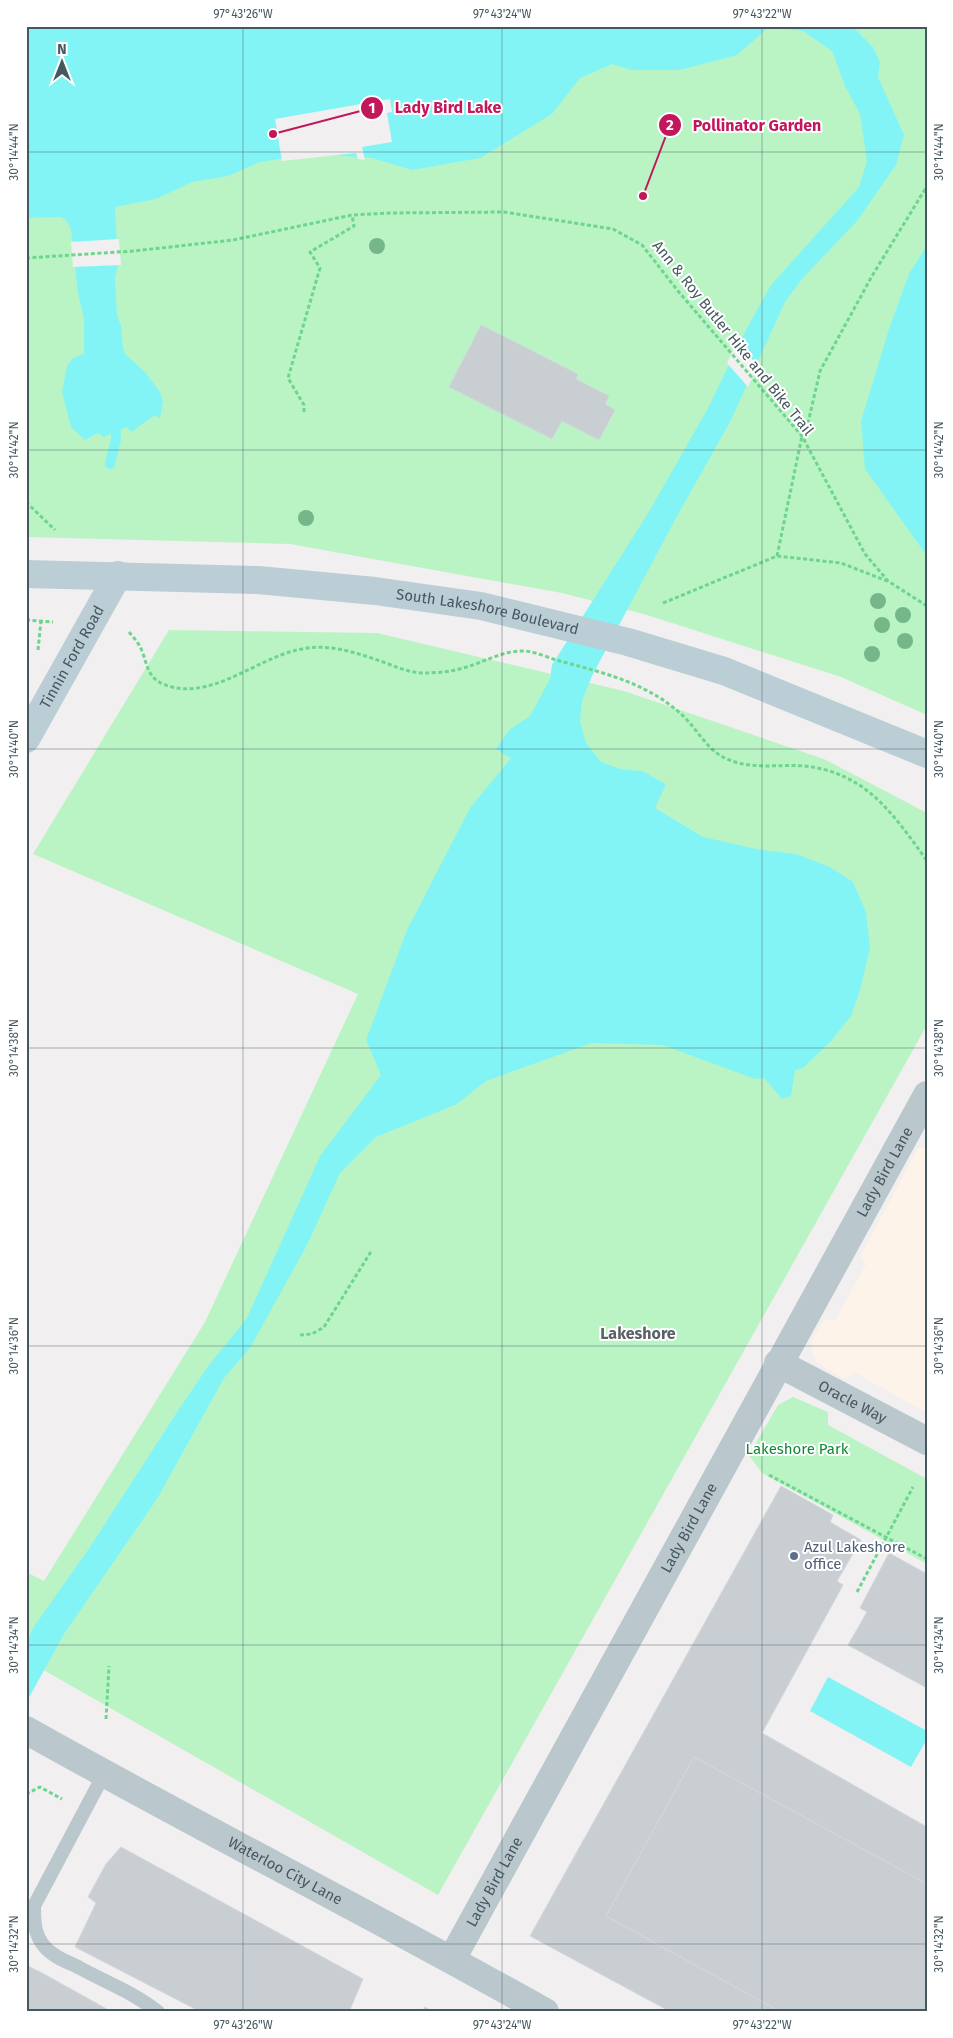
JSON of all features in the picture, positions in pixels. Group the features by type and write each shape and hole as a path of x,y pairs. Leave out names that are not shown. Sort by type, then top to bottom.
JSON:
{"main road":[{"name":"South Lakeshore Boulevard","path":"26,574 118,574 250,580 375,591 481,606 628,642 724,671 927,754"},
{"name":"Tinnin Ford Road","path":"26,739 118,574"}],"street":[{"name":"Lady Bird Lane","path":"452,1959 927,1094"},
{"name":"Oracle Way","path":"778,1363 927,1441"},
{"name":"Waterloo City Lane","path":"26,1730 104,1774 452,1959 545,2012"}],"lane":[{"path":"104,1774 34,1906 34,1922 37,1935 54,1956 121,1990 158,2012"}],"path":[{"path":"777,556 802,436 808,423 820,371 872,276 927,186"},
{"name":"Ann & Roy Butler Hike and Bike Trail","path":"26,258 134,252 233,240 352,216 504,212 613,229 642,245 802,436 865,554 888,581 927,606"},
{"path":"304,412 304,405 288,378 320,268 310,252 354,226 352,216"},
{"path":"26,502 55,530"},
{"path":"663,602 777,556 841,563 888,581"},
{"path":"26,620 53,622"},
{"path":"37,653 41,621"},
{"path":"129,632 138,642 151,675 160,684 181,690 200,688 275,656 300,649 328,647 352,651 404,670 420,673 464,668 502,655 525,651 609,674 640,685 660,697 682,715 716,754 727,760 748,765 806,766 835,773 864,788 887,806 927,861"},
{"path":"300,1335 312,1334 324,1327 372,1250"},
{"path":"769,1475 927,1559"},
{"path":"857,1592 913,1487"},
{"path":"106,1718 109,1666"},
{"path":"26,1794 40,1787 62,1799"}],"shaded area":[{"path":"918,1148 927,1148 927,1413 854,1372 846,1380 817,1363 811,1348 812,1340 824,1319 835,1321 866,1264 860,1257"}],"green space":[{"path":"547,26 927,26 927,715 841,677 647,615 562,593 290,544 26,537 26,174"},
{"path":"169,630 377,633 624,691 824,759 927,813 927,1025 438,1895 26,1660 26,1572 44,1581 205,1322 358,994 33,854"},
{"name":"Lakeshore Park","path":"793,1397 828,1412 828,1425 927,1479 927,1564 762,1473 749,1455 778,1405"}],"water":[{"path":"26,26 852,26 873,47 880,62 878,77 904,135 896,165 857,221 802,279 785,302 730,422 676,518 592,676 582,701 580,721 586,743 601,762 620,769 642,771 666,784 655,808 703,837 761,850 796,854 830,867 853,882 866,912 870,948 860,990 851,1016 831,1041 803,1068 795,1070 791,1096 782,1099 764,1078 755,1079 663,1045 592,1043 486,1081 457,1104 376,1137 340,1173 307,1245 250,1348 224,1378 157,1499 64,1634 26,1703 26,1644 33,1628 90,1547 209,1365 247,1318 320,1156 381,1075 366,1040 407,930 470,808 511,758 496,749 509,730 530,716 550,679 552,665 650,510 707,410 746,330 771,285 859,187 867,161 860,114 846,88 832,51 803,31 769,27 737,55 680,70 631,70 612,64 580,78 552,114 480,158 412,170 372,158 312,154 260,162 228,176 192,182 156,199 115,207 118,265 115,277 117,316 121,325 123,348 125,354 145,372 160,392 163,401 160,419 155,415 131,432 127,427 104,437 98,433 85,440 71,427 62,392 67,366 73,358 84,354 84,319 78,293 71,229 66,220 60,217 26,218"},
{"path":"927,245 927,556 865,469 861,421 889,329 909,274"},
{"path":"828,1677 927,1731 927,1739 911,1767 810,1711"}],"pier":[{"path":"390,99 392,112 387,113 392,142 362,147 365,160 358,159 356,153 282,161 275,119"},
{"path":"119,239 121,265 73,267 71,242"},
{"path":"737,342 758,366 748,387 727,363"}],"building":[{"path":"481,325 578,374 576,379 609,396 605,404 615,410 599,440 562,421 552,439 449,387"},
{"path":"781,1486 833,1515 830,1522 861,1540 837,1581 843,1585 762,1733 927,1827 927,1884 694,1757 606,1916 781,2012 671,2012 530,1936"},
{"path":"889,1553 927,1574 927,1688 848,1645 867,1612 860,1608"},
{"path":"694,1757 927,1884 927,2012 781,2012 606,1916"},
{"path":"121,1847 363,1979 349,2012 201,2012 75,1947 96,1903 88,1897 106,1864"},
{"path":"26,1965 44,1974 112,2012 26,2012"},
{"path":"425,2007 433,2012 422,2012"}],"waterway":[{"path":"110,464 116,439 115,418"}],"place":[{"name":"Lady Bird Lake","path":"273,134"},
{"name":"Pollinator Garden","path":"643,196"},
{"name":"Azul Lakeshore office","path":"794,1556"}],"district":[{"name":"Lakeshore","path":"638,1333"}]}
